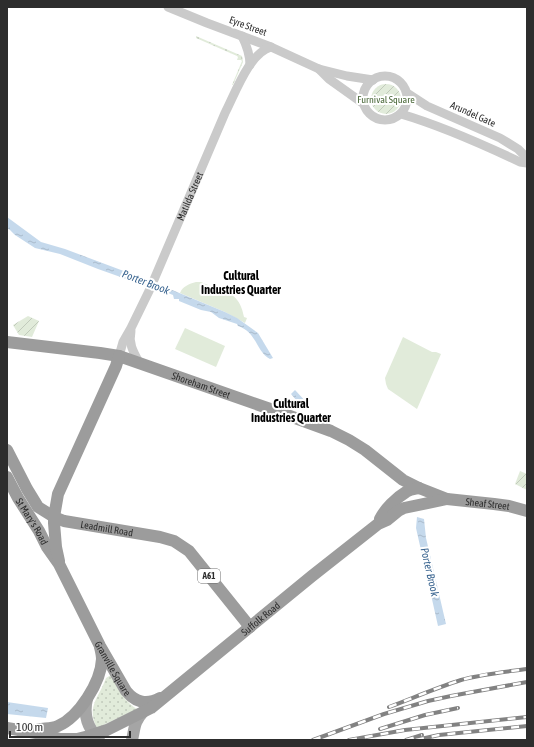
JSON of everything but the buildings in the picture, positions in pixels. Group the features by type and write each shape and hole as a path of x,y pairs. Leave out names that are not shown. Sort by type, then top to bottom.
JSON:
{"highway":[{"name":"Shoreham Street","path":"7,342 119,356 276,411 331,431 349,440 365,450 403,480 418,488"},
{"name":"Matilda Street","path":"54,517 58,494 116,366 119,356"},
{"name":"St Mary's Road","path":"7,450 38,507 54,517 59,564"},
{"name":"Shoreham Street","path":"383,465 394,483 397,499"},
{"name":"St Mary's Road","path":"7,477 47,547 59,564 100,646"},
{"name":"Suffolk Road","path":"378,524 383,514 397,499 408,491 418,488"},
{"name":"Sheaf Street","path":"418,488 447,499 509,506 527,511"},
{"path":"394,514 397,499"},
{"name":"Sheaf Street","path":"394,514 398,510 409,506 447,499"},
{"name":"Suffolk Road","path":"144,712 151,708 312,576 378,524 387,520 394,514"},
{"name":"Leadmill Road","path":"54,517 64,521 160,537 174,541 189,551 250,627"},
{"name":"Granville Square","path":"100,646 126,691 135,700 150,702 167,695"},
{"name":"Granville Square","path":"87,699 99,673 102,660 100,646"},
{"path":"32,732 59,726 82,707 87,699"},
{"name":"Granville Square","path":"7,728 63,739 77,740 82,738 97,737 107,730 144,712"}],"main road":[{"name":"Granville Square","path":"87,699 85,708 86,716 91,730 97,737"},
{"path":"132,740 134,728 138,719 144,712"}],"street":[{"name":"Eyre Street","path":"168,7 271,47 319,69 347,76 373,80"},
{"path":"242,36 249,53 250,65"},
{"name":"Matilda Street","path":"119,356 123,342 151,286 225,113 250,65 259,54 271,47"},
{"name":"Eyre Street","path":"319,69 329,79 364,104"},
{"path":"387,76 396,79 403,84 407,93 407,102 405,109 396,118 387,120 377,119 367,111 363,98 364,92 373,80 387,76"},
{"name":"Arundel Gate","path":"407,93 427,106 500,138 518,149 527,158"},
{"path":"401,114 480,143 520,162 527,163"},
{"name":"Matilda Street","path":"131,328 130,343 140,364"}],"green space":[{"path":"196,36 242,56 243,62 233,85 242,61 237,60 237,56 196,38"},
{"name":"Furnival Square","path":"386,84 397,88 401,99 397,110 386,114 375,110 371,99 375,88"},
{"path":"196,282 201,282 232,295 240,305 244,317 247,318 245,323 225,312 180,293 185,287"},
{"path":"28,316 39,321 32,337 19,335 13,325"},
{"path":"185,328 225,346 216,367 175,349"},
{"path":"403,337 432,352 441,354 417,409 388,389 386,384 385,378"},
{"path":"520,471 527,474 527,490 515,484"},
{"path":"111,675 124,698 137,709 97,728 94,720 93,708 106,678"}],"water":[{"name":"Porter Brook","path":"7,217 41,242 65,249 153,282 237,318 258,333 273,358 270,359 265,356 253,337 237,324 219,318 211,312 201,310 179,301 179,299 174,299 173,295 158,289 156,292 143,285 60,254 35,248 7,228"},
{"path":"295,390 308,404 303,408 291,394"},
{"name":"Porter Brook","path":"417,517 424,519 426,538 446,624 438,626 416,528"},
{"path":"7,702 48,708 46,718 7,714"}],"railway":[{"path":"389,707 461,680 527,669"},
{"path":"313,740 384,714 428,701 527,682"},
{"path":"380,729 425,715 458,708"},
{"path":"349,740 405,730 527,717"},
{"path":"416,740 439,735 527,726"},
{"path":"406,740 422,735"}],"district":[{"name":"Cultural Industries Quarter","path":"241,283"},
{"name":"Cultural Industries Quarter","path":"291,411"}]}
